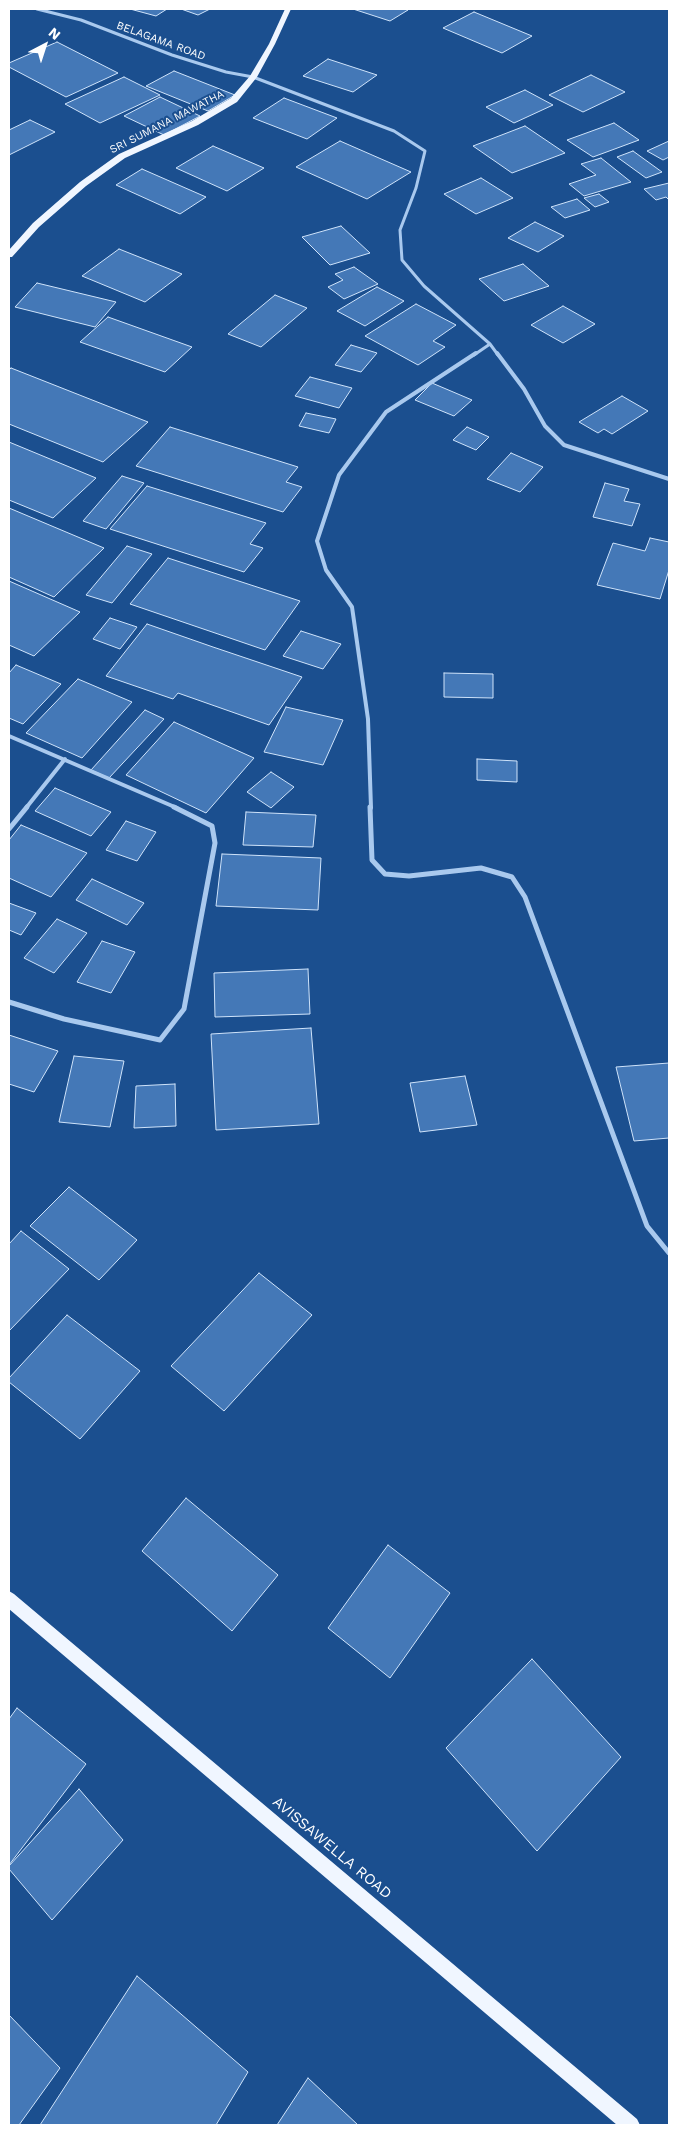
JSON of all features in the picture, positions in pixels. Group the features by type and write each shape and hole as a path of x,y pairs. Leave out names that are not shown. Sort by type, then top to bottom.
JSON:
{"main road":[{"name":"SRI SUMANA MAWATHA","path":"9,255 36,225 83,184 122,156 195,123 234,100 252,77 272,44 288,9"},
{"name":"AVISSAWELLA ROAD","path":"9,1599 632,2125"}],"street":[{"name":"BELAGAMA ROAD","path":"37,9 81,20 199,64 252,77 394,131 425,151 416,188 400,230 402,260 424,286 490,344"},
{"path":"669,479 564,445 545,426 524,389 490,344 386,412 338,475 317,541 326,570 352,607 368,719 372,860 385,874 409,876 481,868 512,877 525,896 647,1226 669,1253"},
{"path":"9,736 159,799 212,826 215,843 184,1009 160,1040 64,1019 9,1002"},
{"path":"9,829 65,759"}],"building":[{"path":"130,9 167,9 156,16"},
{"path":"181,9 210,9 198,15"},
{"path":"353,9 404,9 408,10 390,21"},
{"path":"474,12 532,36 502,53 443,28"},
{"path":"57,42 118,73 66,97 9,67 9,63"},
{"path":"328,59 377,75 353,92 303,76"},
{"path":"174,71 235,95 208,111 146,86"},
{"path":"591,75 625,92 583,112 549,95"},
{"path":"124,77 160,95 100,123 65,104"},
{"path":"525,90 553,105 514,123 486,107"},
{"path":"160,97 200,116 164,135 124,116"},
{"path":"284,98 337,118 307,139 253,118"},
{"path":"30,120 55,132 9,155 9,130"},
{"path":"614,123 639,140 593,157 567,140"},
{"path":"525,126 565,153 512,173 473,146"},
{"path":"340,141 411,172 367,199 296,167"},
{"path":"669,141 669,157 663,160 647,151"},
{"path":"213,146 264,168 227,191 176,168"},
{"path":"633,151 662,172 646,178 617,157"},
{"path":"601,158 631,182 584,196 569,184 596,175 581,164"},
{"path":"142,169 206,197 180,214 116,185"},
{"path":"481,178 513,198 476,214 444,194"},
{"path":"669,183 669,200 666,197 656,200 644,189"},
{"path":"599,194 609,202 595,207 584,198"},
{"path":"577,199 590,210 565,218 551,207"},
{"path":"535,222 564,236 538,252 508,238"},
{"path":"341,226 370,253 330,265 302,237"},
{"path":"119,249 182,274 145,302 82,276"},
{"path":"523,264 549,286 504,301 479,279"},
{"path":"354,267 378,284 344,299 328,287 343,280 335,274"},
{"path":"37,283 116,302 95,327 15,307"},
{"path":"377,287 404,301 365,326 337,311"},
{"path":"275,295 307,308 261,347 228,334"},
{"path":"416,304 456,325 433,341 445,347 418,365 365,336"},
{"path":"563,306 595,324 563,343 531,325"},
{"path":"108,317 192,347 165,372 80,342"},
{"path":"351,345 377,353 361,372 335,365"},
{"path":"11,368 148,422 103,462 9,424 9,370"},
{"path":"310,377 352,388 339,408 295,396"},
{"path":"432,383 472,400 454,416 415,400"},
{"path":"622,396 648,411 612,434 604,429 598,433 579,422"},
{"path":"306,413 336,419 329,433 299,426"},
{"path":"170,427 298,467 286,482 302,487 283,512 136,466"},
{"path":"467,427 489,437 476,450 453,440"},
{"path":"9,442 96,478 53,518 9,500"},
{"path":"511,453 543,467 520,492 487,479"},
{"path":"122,476 144,483 106,529 83,521"},
{"path":"605,483 629,489 624,501 640,504 632,526 593,517"},
{"path":"147,486 266,523 250,544 263,548 244,572 110,529"},
{"path":"9,508 104,548 54,597 9,577"},
{"path":"650,538 669,542 669,570 660,599 597,585 613,543 645,551"},
{"path":"127,546 152,554 112,603 86,595"},
{"path":"168,558 300,601 265,650 130,604"},
{"path":"9,581 80,612 34,656 9,645"},
{"path":"110,618 137,627 120,649 93,639"},
{"path":"147,624 302,677 269,725 178,693 173,699 106,676"},
{"path":"301,631 341,644 323,669 283,656"},
{"path":"16,665 61,684 23,724 9,718 9,673"},
{"path":"444,673 493,674 493,698 444,697"},
{"path":"78,679 132,702 82,758 26,733"},
{"path":"286,707 343,720 323,765 264,752"},
{"path":"145,710 164,719 109,778 91,770"},
{"path":"174,722 254,758 206,813 126,775"},
{"path":"477,759 517,761 517,782 477,780"},
{"path":"271,772 294,787 271,808 247,792"},
{"path":"55,788 111,812 91,836 35,811"},
{"path":"246,812 316,815 313,847 243,845"},
{"path":"126,821 156,832 137,861 106,850"},
{"path":"21,825 87,853 51,897 9,878 9,840"},
{"path":"222,854 321,858 318,910 216,906"},
{"path":"92,879 144,903 127,925 76,900"},
{"path":"9,903 36,913 21,935 9,930"},
{"path":"57,919 87,933 54,973 24,958"},
{"path":"102,941 135,952 111,993 77,982"},
{"path":"308,969 310,1014 215,1017 214,973"},
{"path":"311,1028 319,1124 216,1130 211,1034"},
{"path":"9,1035 58,1051 34,1092 9,1084"},
{"path":"74,1056 124,1061 110,1127 59,1122"},
{"path":"669,1063 669,1138 634,1141 616,1067"},
{"path":"465,1076 477,1125 420,1132 410,1083"},
{"path":"175,1084 176,1126 134,1128 136,1086"},
{"path":"69,1187 137,1240 99,1280 30,1226"},
{"path":"21,1231 69,1269 9,1331 9,1244"},
{"path":"259,1273 312,1315 224,1411 171,1366"},
{"path":"67,1315 140,1371 80,1439 9,1382 9,1378"},
{"path":"186,1498 278,1575 232,1631 142,1551"},
{"path":"388,1545 450,1593 390,1678 328,1628"},
{"path":"532,1659 621,1757 537,1851 446,1748"},
{"path":"17,1708 86,1764 9,1865 9,1719"},
{"path":"79,1789 123,1840 52,1920 9,1869 9,1866"},
{"path":"137,1976 248,2072 216,2125 40,2125"},
{"path":"9,2015 60,2068 19,2125 9,2125"},
{"path":"308,2078 358,2125 277,2125"}]}
